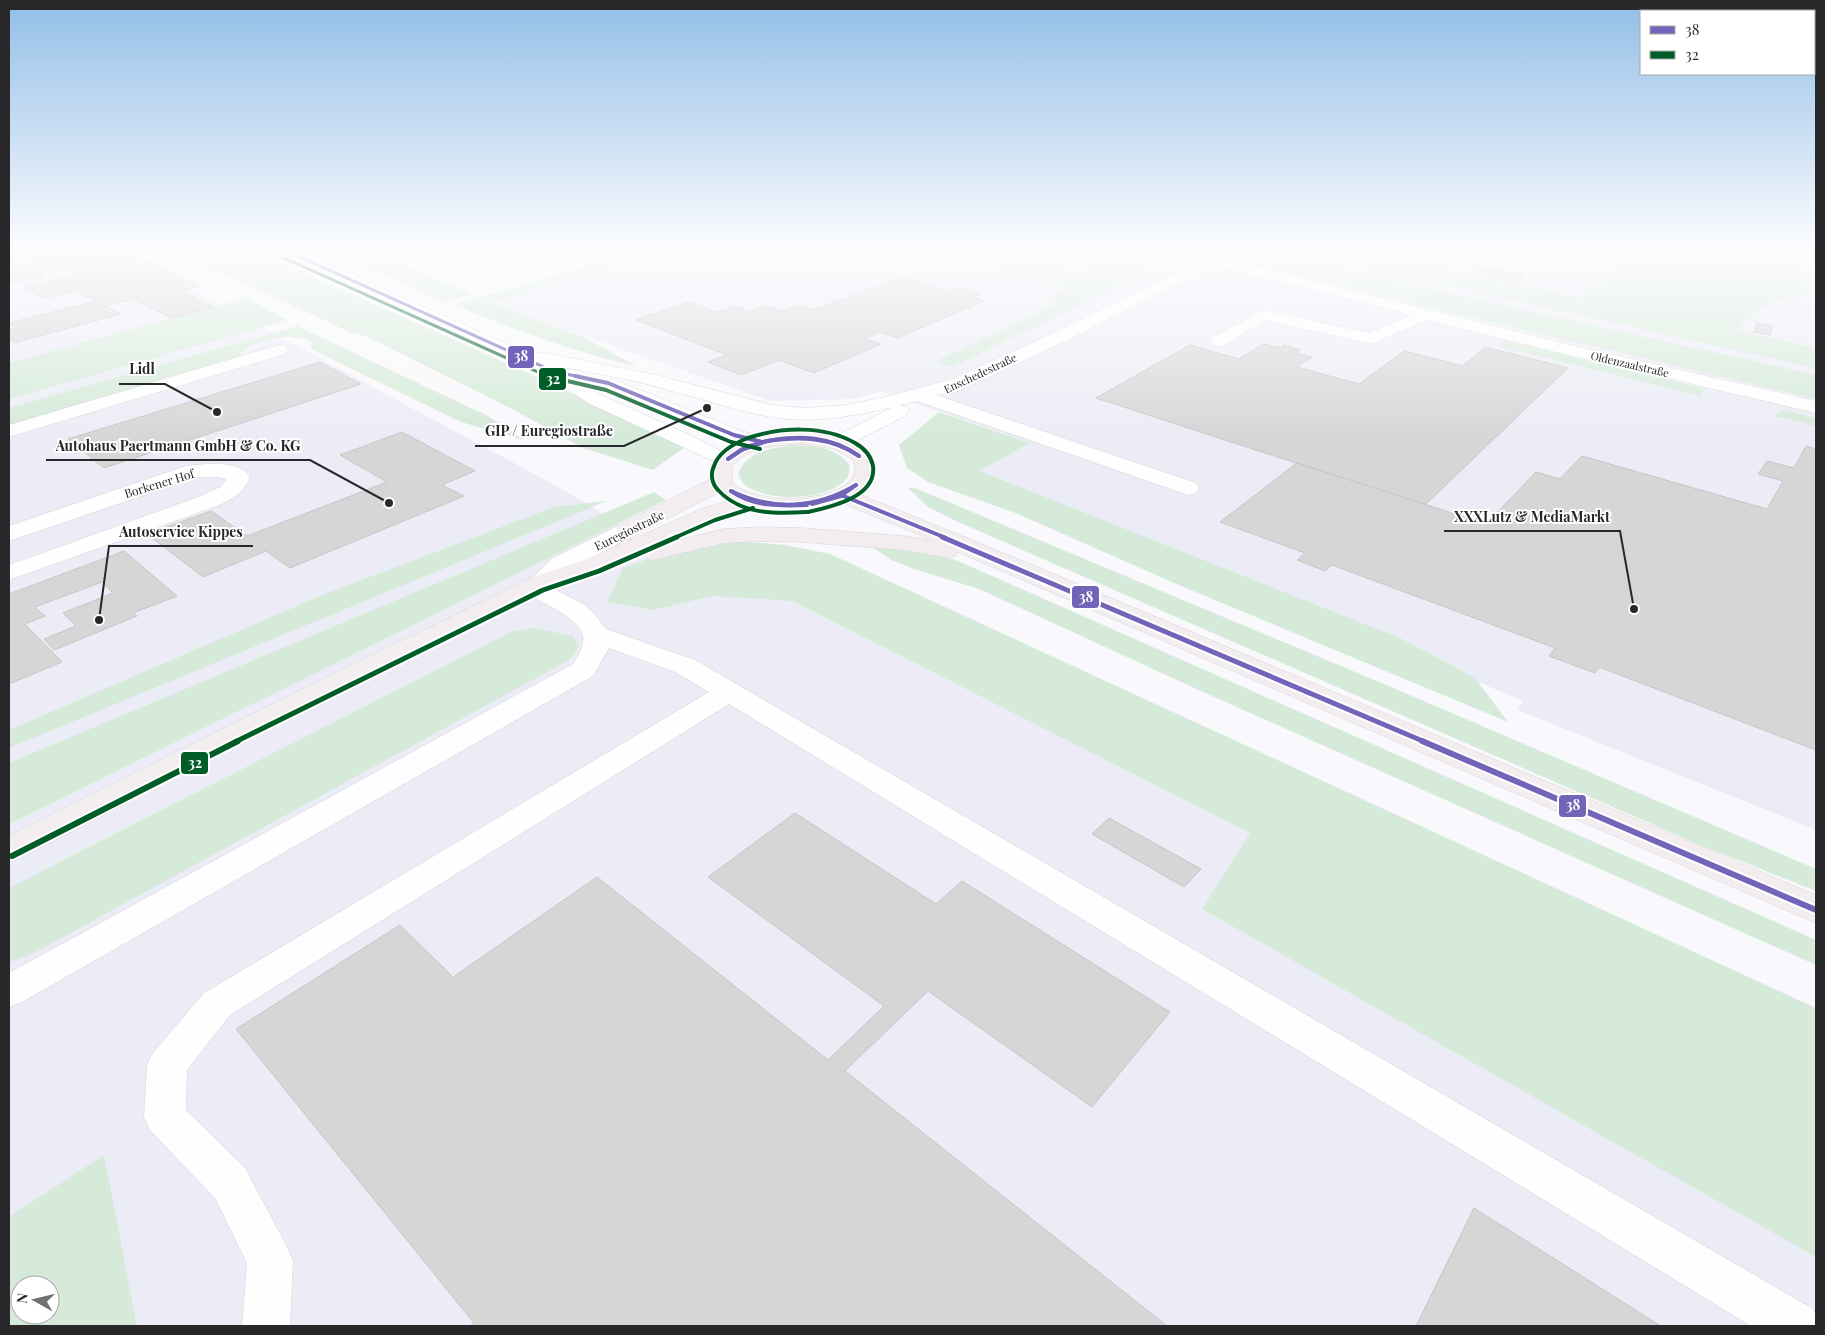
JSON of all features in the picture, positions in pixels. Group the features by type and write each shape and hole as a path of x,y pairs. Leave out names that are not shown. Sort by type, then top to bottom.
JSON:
{"main road":[{"name":"Euregiostraße","path":"628,530 723,471 741,450 762,442 801,438 837,443"},
{"path":"723,471 728,490 752,501 788,506 807,504 841,496 855,487 863,477 866,467 862,458 837,443"},
{"path":"841,496 1014,566 1816,910"},
{"name":"Euregiostraße","path":"9,849 287,707 535,585 596,564 712,513 752,501"},
{"path":"535,585 604,573 644,556 685,544 724,536 760,534 801,534 904,543 1014,566"}],"street":[{"path":"427,313 555,372 608,383 734,435 762,442"},
{"name":"Enschedestraße","path":"837,443 925,398 1066,334 1107,313"},
{"path":"1219,341 1264,315 1372,339 1426,314"},
{"name":"Oldenzaalstraße","path":"1426,314 1556,347 1816,408"},
{"path":"9,431 279,350"},
{"path":"516,353 673,386 744,407 773,412 805,414 864,409 962,382"},
{"path":"555,372 569,384 588,395 705,448 723,471"},
{"path":"925,398 1188,488"},
{"name":"Borkener Hof","path":"9,534 194,471 216,469 231,471 239,476 238,484 228,493 210,501 9,573"},
{"name":"Euregiostraße","path":"535,585 562,563 628,530"},
{"path":"9,991 583,670 596,646 596,634 589,623 571,607 535,585"},
{"path":"596,634 685,666 1796,1326"},
{"path":"266,1326 270,1261 230,1183 165,1117 167,1065 216,1004 728,692"}],"shaded area":[{"path":"9,313 237,313 560,488 622,525 668,591 814,573 1816,1099 1816,1326 9,1326"},
{"path":"520,313 1816,313 1816,830 1517,710 1523,701 979,471 1030,443 880,391 856,399 771,401"}],"green space":[{"path":"190,313 275,313 287,320 9,399 9,363"},
{"path":"309,313 395,313 535,376 685,447 653,470 583,448 514,410 366,336 352,333"},
{"path":"475,313 519,313 581,336 638,367 545,340"},
{"path":"1038,313 1063,313 952,367 936,361"},
{"path":"1455,313 1539,313 1816,375 1816,399"},
{"path":"1571,313 1756,313 1737,330 1816,349 1816,368"},
{"path":"297,326 488,416 524,440 461,422 311,349 311,341 294,337 265,340 248,347 241,352 240,357 235,359 9,426 9,408"},
{"path":"1504,340 1705,389 1700,396 1496,346"},
{"path":"1783,410 1816,418 1816,426 1775,416"},
{"path":"939,412 1030,443 980,471 1402,639 1475,678 1508,722 1174,583 1018,514 928,482 907,468 899,445"},
{"path":"791,445 824,448 838,454 850,466 847,478 839,486 827,491 797,497 781,497 767,494 754,490 743,483 738,474 747,460 760,452"},
{"path":"908,488 915,488 1384,684 1816,869 1816,891 1702,846 956,521 928,507"},
{"path":"654,492 666,500 9,824 9,763"},
{"path":"605,501 9,748 9,730 325,594 554,507"},
{"path":"736,541 785,545 830,554 1816,1008 1816,1257 1202,909 1250,833 793,601 712,596 653,610 607,602 623,568 671,551"},
{"path":"871,546 911,550 956,560 1816,940 1816,965 1203,692 979,589 891,560"},
{"path":"533,628 573,636 579,646 569,660 32,954 9,962 9,888 511,632"},
{"path":"104,1155 137,1326 9,1326 9,1217"}],"building":[{"path":"47,313 121,314 14,343 9,339 9,330 15,328 9,323"},
{"path":"163,313 190,313 172,318"},
{"path":"656,313 955,313 897,338 879,332 864,339 881,344 814,373 779,360 741,375 708,362 727,355 636,320"},
{"path":"1757,323 1772,326 1770,335 1754,332"},
{"path":"1263,344 1280,348 1284,345 1300,350 1296,353 1312,357 1297,367 1359,384 1404,351 1463,366 1485,347 1568,368 1425,505 1096,398 1190,345 1239,359"},
{"path":"320,362 361,384 104,468 68,439"},
{"path":"402,432 475,471 442,485 464,496 290,568 266,551 203,577 147,534 211,511 247,536 387,482 340,455"},
{"path":"1806,446 1816,449 1816,750 1599,667 1595,673 1549,656 1555,648 1332,565 1325,571 1297,560 1305,553 1220,522 1297,463 1486,524 1536,472 1560,479 1582,456 1767,509 1783,481 1758,474 1767,461 1794,468"},
{"path":"124,551 177,596 133,613 137,616 54,650 44,639 76,626 63,613 113,593 102,582 35,607 45,616 25,624 62,662 9,684 9,594"},
{"path":"795,813 936,904 962,881 1170,1012 1092,1107 928,991 845,1071 1167,1326 470,1326 474,1323 236,1029 400,925 453,977 597,877 828,1060 884,1006 708,877"},
{"path":"1109,818 1201,869 1184,887 1092,834"},
{"path":"1474,1208 1661,1326 1416,1326"}],"transit line":[{"name":"32","path":"406,313 552,379 606,390 731,442 760,449"},
{"name":"38","path":"425,313 555,372 608,383 734,435 762,442"},
{"name":"32","path":"807,512 758,511 746,508 724,497 714,485 712,476 718,457 728,448 740,442 770,432 818,431 841,436 858,445 866,452 872,462 874,473 870,483 863,491 841,503 808,512"},
{"name":"38","path":"767,441 791,438 815,439 849,449 859,456"},
{"name":"38","path":"767,441 815,438 838,444 859,456"},
{"name":"38","path":"728,459 746,447 767,441"},
{"name":"38","path":"728,459 741,450 767,441"},
{"name":"38","path":"731,491 761,502 794,505 827,499 856,485"},
{"name":"38","path":"812,504 841,496 856,485"},
{"name":"38","path":"731,491 748,501 768,505 807,505"},
{"name":"38","path":"841,495 1014,566 1816,910"},
{"name":"32","path":"12,856 299,710 543,590 599,571 715,520 753,508"}],"place":[{"name":"GIP / Euregiostraße","path":"707,408"},
{"name":"Lidl","path":"217,412"},
{"name":"Autohaus Paertmann GmbH & Co. KG","path":"389,503"},
{"name":"XXXLutz & MediaMarkt","path":"1634,609"},
{"name":"Autoservice Kippes","path":"99,620"}]}
